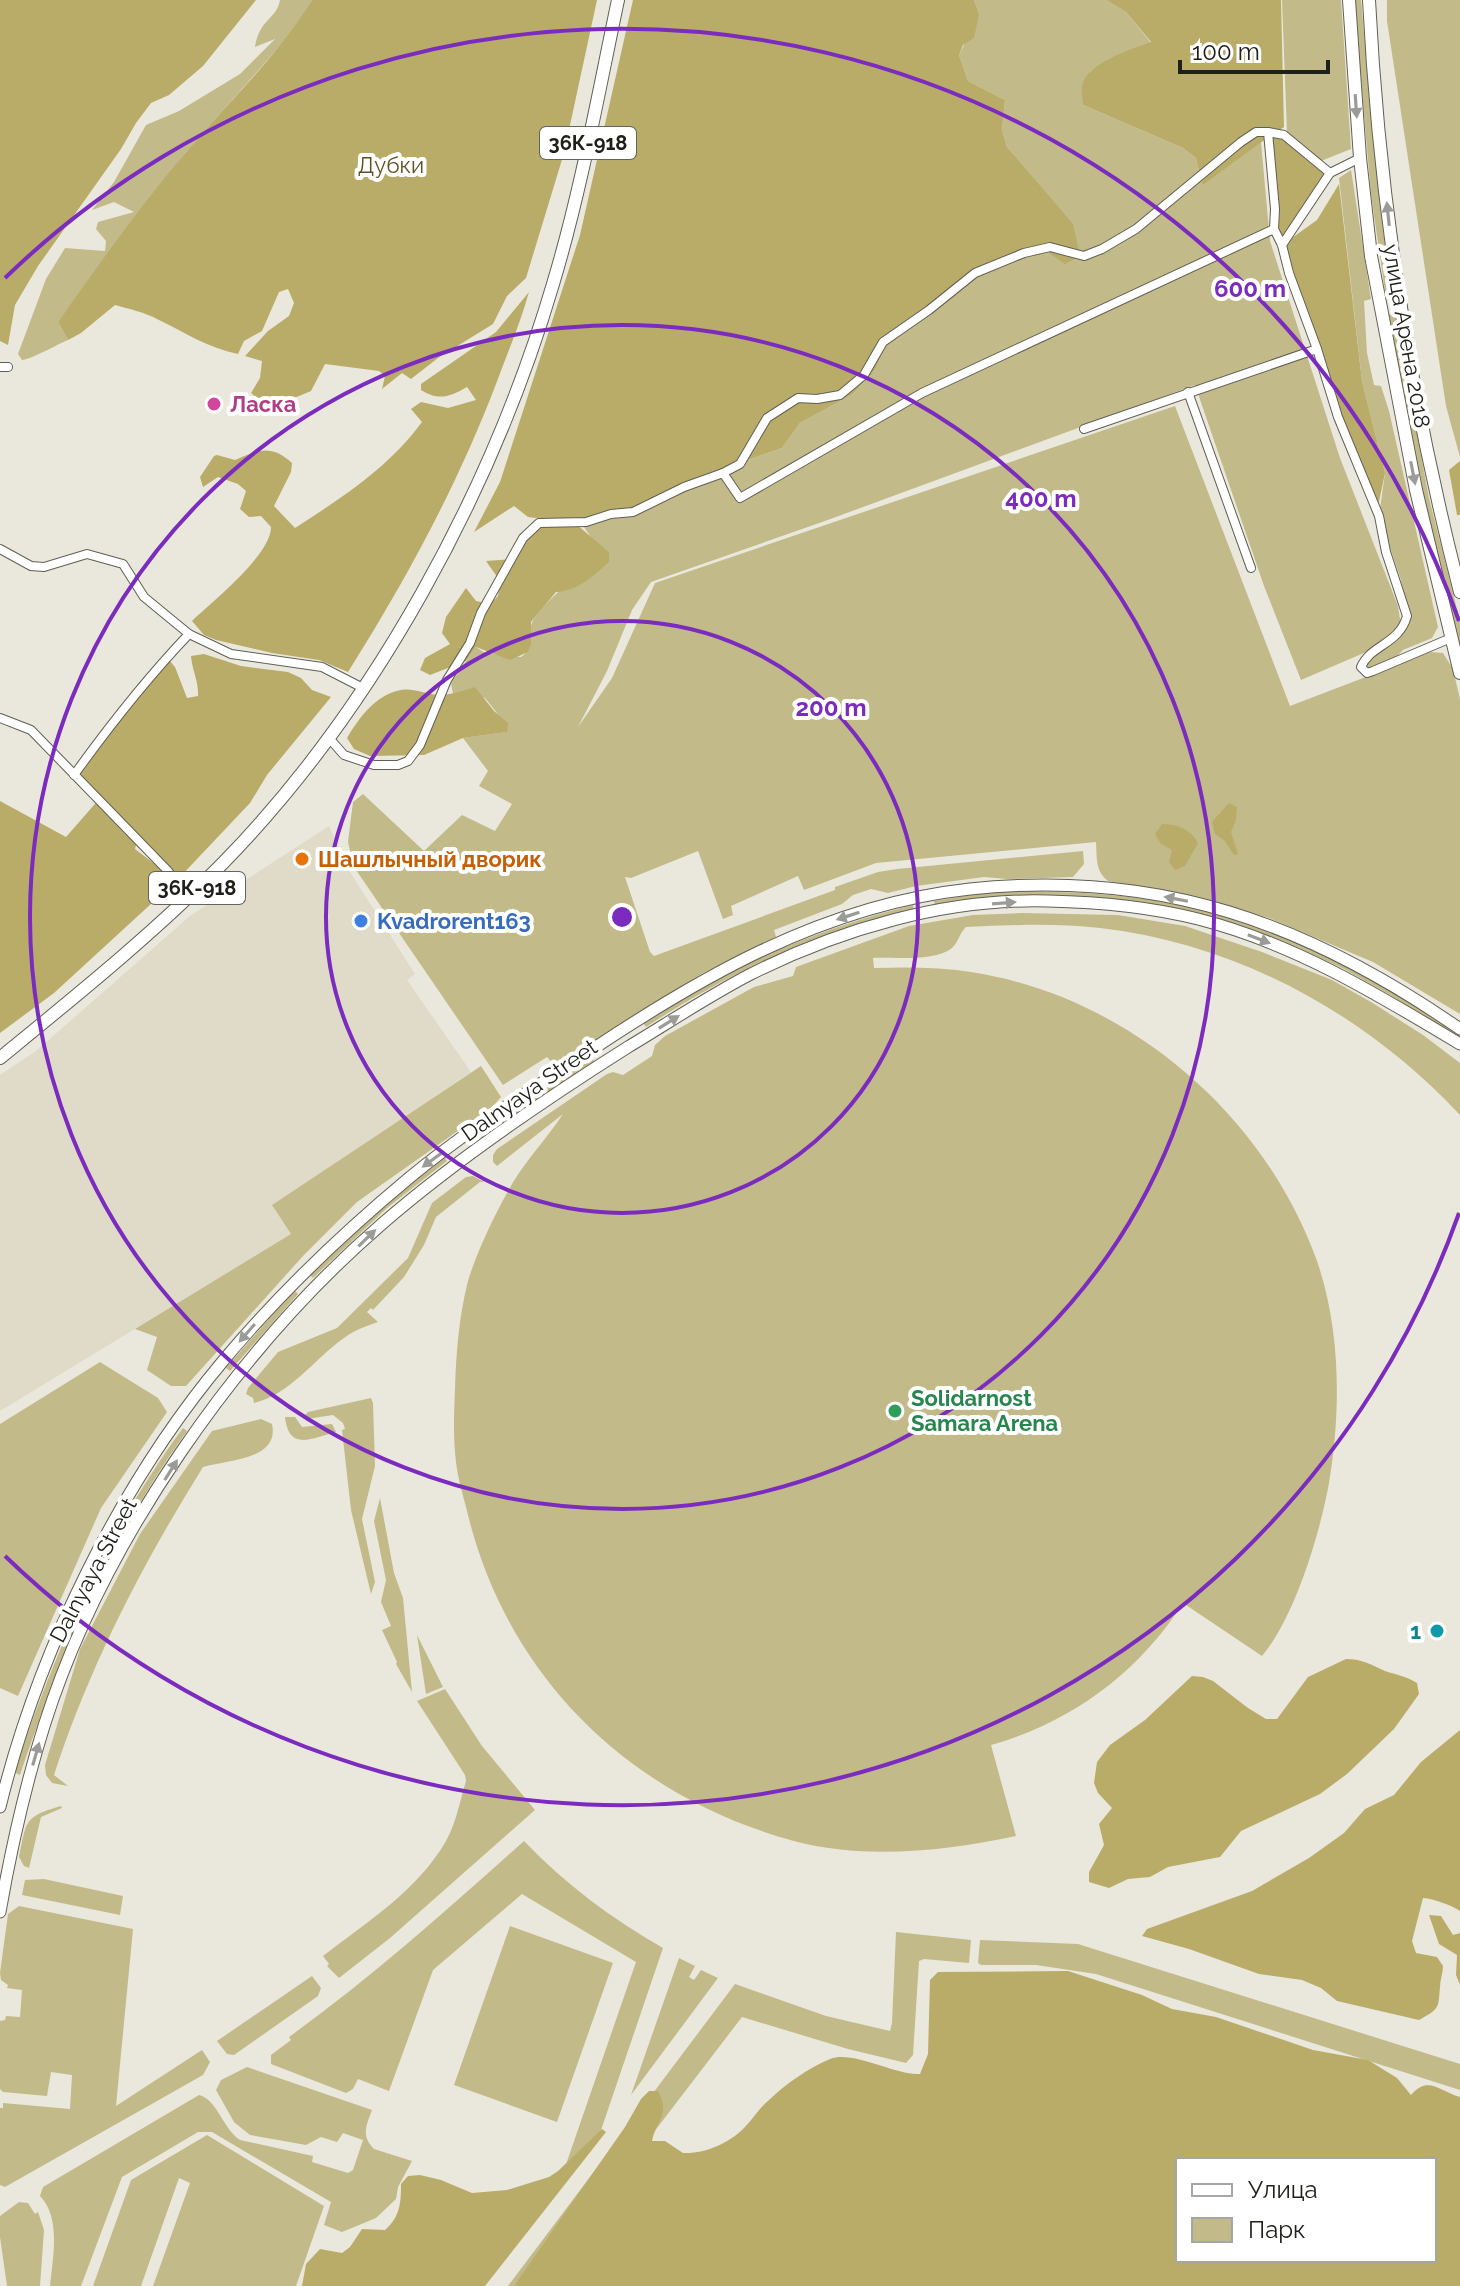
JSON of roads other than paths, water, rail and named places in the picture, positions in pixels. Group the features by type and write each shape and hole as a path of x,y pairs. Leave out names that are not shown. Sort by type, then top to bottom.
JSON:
{"main road":[{"name":"36К-918","path":"0,1058 136,946 226,860 329,738 443,557 489,460 544,315 575,205 618,0"},
{"name":"улица Арена 2018","path":"1349,0 1360,158 1380,309 1416,490 1460,673"},
{"name":"улица Арена 2018","path":"1369,0 1393,264 1433,487 1460,592"},
{"name":"Dalnyaya Street","path":"0,1807 41,1675 99,1549 160,1446 199,1391 256,1322 413,1175 677,993 774,943 865,910 965,890 1041,886 1115,890 1176,898 1224,909 1277,927 1354,963 1460,1029"},
{"path":"923,897 927,912"},
{"name":"Dalnyaya Street","path":"0,1912 25,1791 56,1692 95,1601 138,1522 217,1403 311,1292 381,1224 472,1154 628,1048 752,974 856,932 958,906 1044,900 1139,908 1195,918 1313,961 1460,1044"},
{"path":"1354,963 1388,976 1460,1021"},
{"path":"1397,1006 1460,1053"},
{"path":"618,1032 628,1048"},
{"path":"462,1139 472,1154"},
{"path":"299,1279 311,1292"},
{"path":"199,1391 217,1403"},
{"path":"5,1786 25,1791"}],"street":[{"path":"329,738 344,755 374,765 398,765 408,761 420,745 447,680 470,643 494,588 523,538 539,523 586,522 611,514 633,512 740,464 767,418 798,398 840,395 864,375 883,342 975,273 1024,253 1050,247 1084,256 1102,249 1136,229 1256,132 1284,135 1330,173"},
{"path":"1268,132 1274,229 1282,245 1338,417 1379,516 1386,552 1407,616 1397,636 1368,655 1361,667 1367,673 1451,638"},
{"path":"1282,245 1330,173 1360,158"},
{"path":"723,473 740,498 922,393 1274,229"},
{"path":"1084,429 1317,349"},
{"path":"1188,392 1251,568"},
{"path":"0,549 31,566 44,567 87,554 123,564 144,597 189,634 231,654 322,667 363,688"},
{"path":"74,775 116,715 189,634"},
{"path":"0,718 31,730 168,871 187,897"}],"place":[{"name":"Ласка","path":"214,404"},
{"name":"Шашлычный дворик","path":"302,859"},
{"name":"Kvadrorent163","path":"361,921"},
{"name":"Solidarnost Samara Arena","path":"895,1411"},
{"name":"1","path":"1437,1631"}],"park label":[{"name":"Дубки","path":"391,165"}]}
